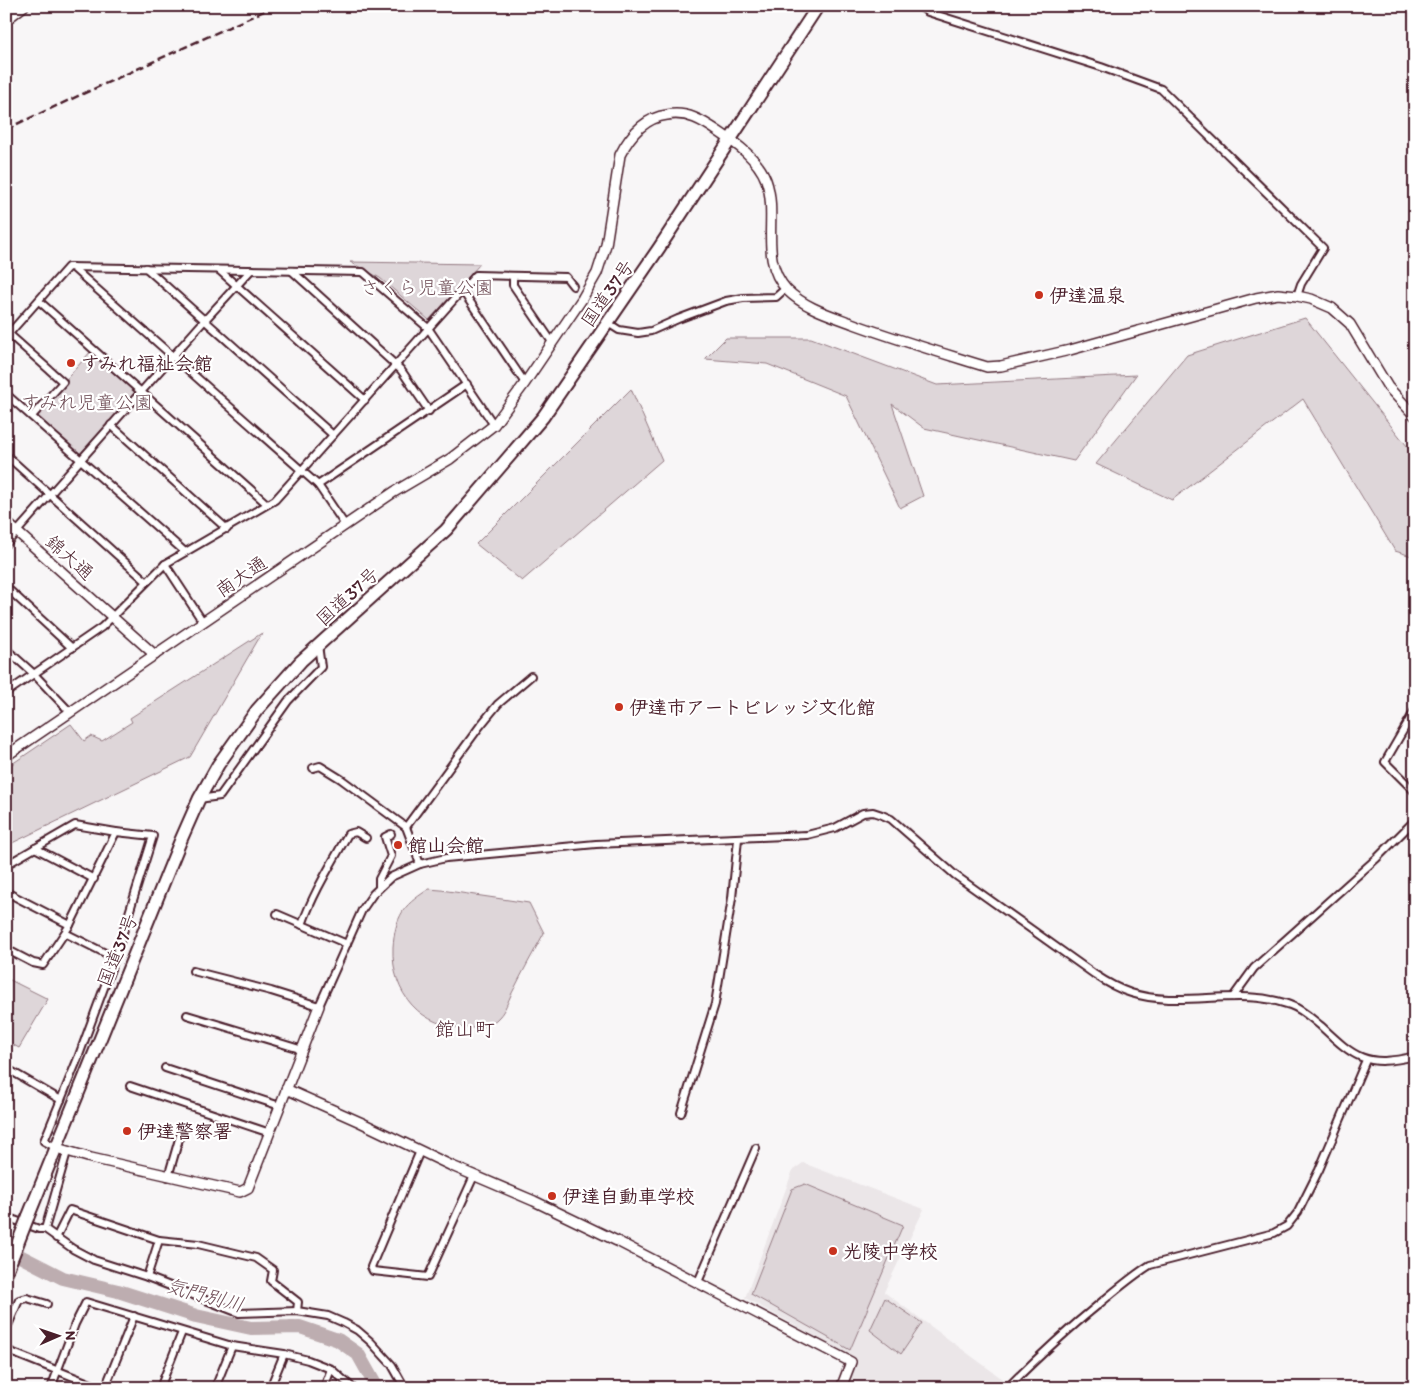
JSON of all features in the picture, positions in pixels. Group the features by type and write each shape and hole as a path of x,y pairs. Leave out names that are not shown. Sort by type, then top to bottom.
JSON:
{"highway":[{"name":"国道37号","path":"6,1273 28,1217 62,1150 180,842 199,799 218,765 257,710 301,661 446,530 543,417 633,287 818,6"}],"street":[{"path":"6,20 24,6"},
{"path":"919,6 928,12 1101,67 1161,89 1323,248 1300,284 1297,296"},
{"name":"南大通","path":"6,756 394,492 450,459 494,425 582,299 596,272 606,245 620,154 626,141 636,129 659,116 675,113 689,115 730,139 750,156 766,179 770,196 770,253 778,276 786,288"},
{"path":"32,416 63,382 8,336 68,267 146,267 363,272 428,328 494,425"},
{"path":"72,267 318,485 345,525"},
{"path":"146,267 333,435"},
{"path":"219,270 365,400"},
{"path":"6,544 251,270"},
{"path":"292,271 402,370 429,410"},
{"path":"6,692 102,627 165,564 275,500 476,275 566,277 573,286"},
{"path":"513,276 513,285 552,342"},
{"path":"608,323 619,330 638,333 651,331 726,301 743,298 776,297 786,288 797,299 815,309 892,338 987,367 1001,366 1070,350 1256,298 1278,294 1297,296 1311,299 1332,308 1350,324 1388,387 1415,416"},
{"path":"462,290 525,383"},
{"path":"38,301 266,504"},
{"path":"318,485 466,384"},
{"path":"6,394 185,552"},
{"path":"111,425 227,529"},
{"path":"6,455 146,581"},
{"name":"錦大通","path":"6,522 155,655"},
{"path":"165,564 203,622"},
{"path":"6,588 72,648"},
{"path":"199,799 220,796 288,701 321,667 318,645"},
{"path":"6,649 34,674 70,712"},
{"path":"406,827 498,704 531,676"},
{"path":"1415,710 1385,762 1415,792"},
{"path":"313,768 320,766 341,779 406,827 420,864"},
{"path":"6,865 75,825 153,836 115,958 44,1141 62,1150 168,1177 240,1192 248,1188 319,1006 362,910 373,894 391,877 420,864 446,858 596,844 807,835 835,828 863,813 872,812 891,819 955,875 1094,974 1131,994 1155,998 1233,997 1270,999 1290,1005 1304,1012 1348,1051 1366,1060 1379,1062 1415,1056"},
{"path":"1233,997 1254,968 1371,863 1415,820"},
{"path":"6,949 33,963 43,965 70,925 116,832"},
{"path":"302,925 326,874 348,834 356,832 366,838"},
{"path":"379,888 379,879 391,856 385,837 391,834"},
{"path":"681,1114 715,1004 732,898 738,838"},
{"path":"35,848 94,878"},
{"path":"6,892 70,925"},
{"path":"277,914 347,944"},
{"path":"65,932 115,958"},
{"path":"193,971 271,991 319,1006"},
{"path":"187,1015 303,1050"},
{"path":"1007,1388 1051,1344 1133,1275 1150,1265 1274,1233 1287,1226 1298,1212 1319,1170 1366,1060"},
{"path":"6,1068 61,1100"},
{"path":"165,1068 280,1106"},
{"path":"130,1086 270,1133"},
{"path":"286,1089 474,1176 534,1201 698,1282 851,1362 841,1388"},
{"path":"168,1177 181,1132"},
{"path":"698,1282 756,1148"},
{"path":"45,1229 62,1150"},
{"path":"420,1151 371,1267 373,1271 428,1277 474,1176"},
{"path":"56,1238 70,1210 159,1240 198,1244 256,1258 273,1270 271,1282 298,1302 297,1311"},
{"path":"6,1217 39,1229 45,1229 73,1250 94,1260 147,1277 239,1313 297,1311 328,1316 358,1330 371,1342 392,1364 405,1388"},
{"path":"147,1277 159,1240"},
{"path":"6,1330 19,1300 27,1298 47,1304"},
{"path":"51,1388 75,1324 86,1302 232,1346 284,1354 331,1369 353,1388"},
{"path":"105,1388 134,1316"},
{"path":"160,1388 182,1332"},
{"path":"215,1388 232,1346"},
{"path":"6,1350 101,1388"},
{"path":"270,1388 284,1354"},
{"path":"324,1388 331,1369"}],"shaded area":[{"name":"光陵中学校","path":"803,1163 924,1209 884,1292 1004,1380 997,1388 847,1388 857,1359 745,1298 793,1170"}],"green space":[{"name":"さくら児童公園","path":"350,262 480,264 429,320 380,278"},
{"path":"1305,318 1415,456 1415,557 1395,551 1303,399 1172,500 1096,464 1187,355"},
{"path":"726,338 811,338 937,385 1136,375 1074,461 924,428 892,404 923,496 900,508 846,396 767,364 705,359"},
{"name":"すみれ児童公園","path":"91,351 135,389 136,393 78,456 35,415"},
{"path":"631,389 662,460 522,581 476,544"},
{"path":"262,633 190,757 6,846 6,768 71,724 84,741 91,736 102,741 132,722 130,718"},
{"path":"429,889 529,903 544,933 503,1012 496,1020 489,1024 468,1028 436,1022 423,1015 403,993 397,979 394,964 393,947 397,924 405,908"},
{"path":"6,978 48,999 19,1048 6,1041"},
{"path":"805,1184 903,1225 850,1350 751,1294 792,1189"},
{"path":"885,1298 922,1323 901,1354 870,1330"}],"waterway":[{"name":"気門別川","path":"6,1249 63,1278 118,1291 196,1316 251,1328 300,1327 338,1340 358,1354 377,1388"}],"railway":[{"path":"6,129 275,6"}],"place":[{"name":"伊達温泉","path":"1039,295"},
{"name":"すみれ福祉会館","path":"71,363"},
{"name":"伊達市アートビレッジ文化館","path":"619,707"},
{"name":"館山会館","path":"398,845"},
{"name":"伊達警察署","path":"127,1131"},
{"name":"伊達自動車学校","path":"552,1196"},
{"name":"光陵中学校","path":"833,1251"}],"district":[{"name":"館山町","path":"465,1029"}]}
